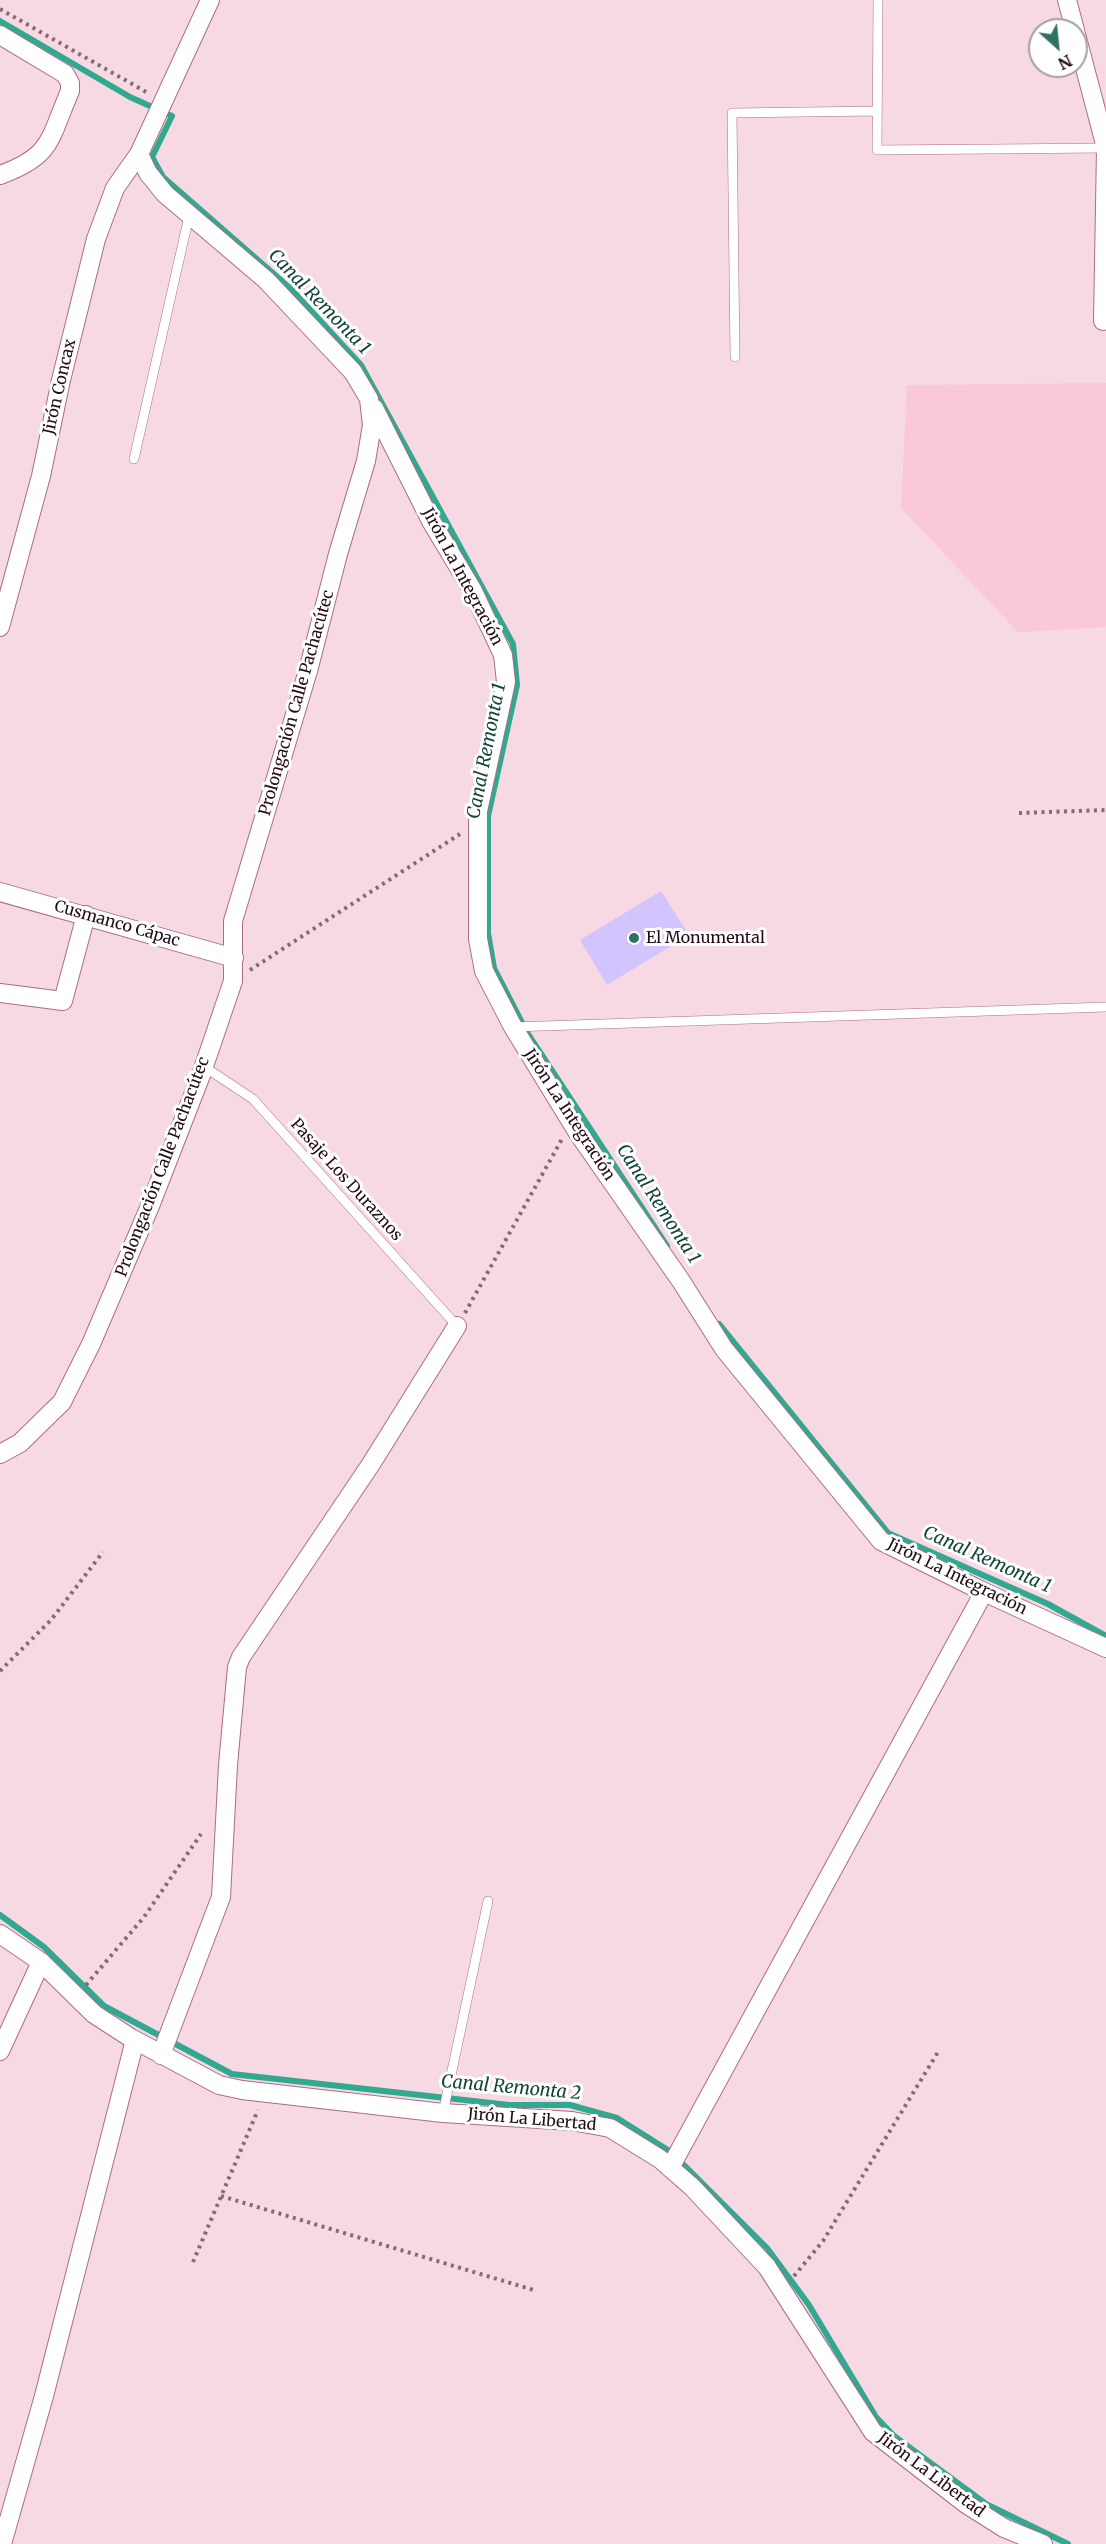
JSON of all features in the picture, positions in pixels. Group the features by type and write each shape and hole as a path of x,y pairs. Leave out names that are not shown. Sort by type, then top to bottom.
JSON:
{"street":[{"path":"139,154 210,0"},
{"path":"1067,0 1072,18"},
{"path":"0,36 65,74 70,83 70,91 42,153 25,165 0,175"},
{"path":"1087,78 1106,148 1103,321"},
{"name":"Prolongación Calle Pachacútec","path":"0,1454 20,1443 62,1402 91,1344 150,1206 203,1066 233,981 233,921 308,671 338,554 366,460 372,425 369,399 353,372 266,280 189,216 147,173 139,154"},
{"name":"Jirón Concax","path":"0,627 40,476 96,239 115,188 139,154"},
{"name":"Jirón La Integración","path":"369,399 431,521 477,599 503,655 506,682 478,822 478,939 484,971 513,1027 572,1123 681,1281 724,1349 881,1541 984,1592 1106,1648"},
{"name":"Cusmanco Cápac","path":"0,892 234,958"},
{"path":"0,993 63,1001 86,915"},
{"path":"161,2055 221,1897 228,1765 237,1667 241,1657 371,1464 457,1326"},
{"path":"670,2168 984,1592"},
{"name":"Jirón La Libertad","path":"0,1934 41,1962 94,2014 161,2055 219,2085 266,2093 443,2113 572,2121 610,2128 670,2168 732,2227 783,2289 873,2432 966,2504 1004,2528 1043,2544"},
{"path":"0,2051 41,1962"},
{"path":"2,2544 44,2396 135,2040"}],"lane":[{"path":"878,0 877,150 1106,148"},
{"path":"735,357 732,113 877,111"},
{"path":"134,459 189,216"},
{"path":"513,1027 1106,1007"},
{"name":"Pasaje Los Duraznos","path":"203,1066 253,1099 457,1326"},
{"path":"443,2113 488,1901"}],"path":[{"path":"0,9 163,101"},
{"path":"1019,813 1106,810"},
{"path":"233,981 478,822"},
{"path":"457,1326 572,1123"},
{"path":"0,1671 51,1620 103,1552"},
{"path":"76,1997 144,1917 201,1834"},
{"path":"783,2289 823,2241 938,2052"},
{"path":"193,2262 266,2093"},
{"path":"221,2196 537,2291"}],"shaded area":[{"path":"1106,383 1106,627 1018,632 901,508 907,385"},
{"name":"El Monumental","path":"661,891 689,935 607,985 580,940"}],"waterway":[{"name":"Canal Remonta 1","path":"0,21 130,97 172,116 152,157 163,177 291,289 361,365 513,644 517,685 488,816 488,933 494,968 528,1034 667,1246"},
{"name":"Canal Remonta 1","path":"719,1324 888,1533 1048,1604 1106,1636"},
{"name":"Canal Remonta 2","path":"0,1915 44,1947 104,2006 232,2074 509,2105 570,2105 617,2118 671,2152 767,2248 809,2305 876,2417 894,2436 986,2504 1068,2544"}],"place":[{"name":"El Monumental","path":"634,938"}]}
